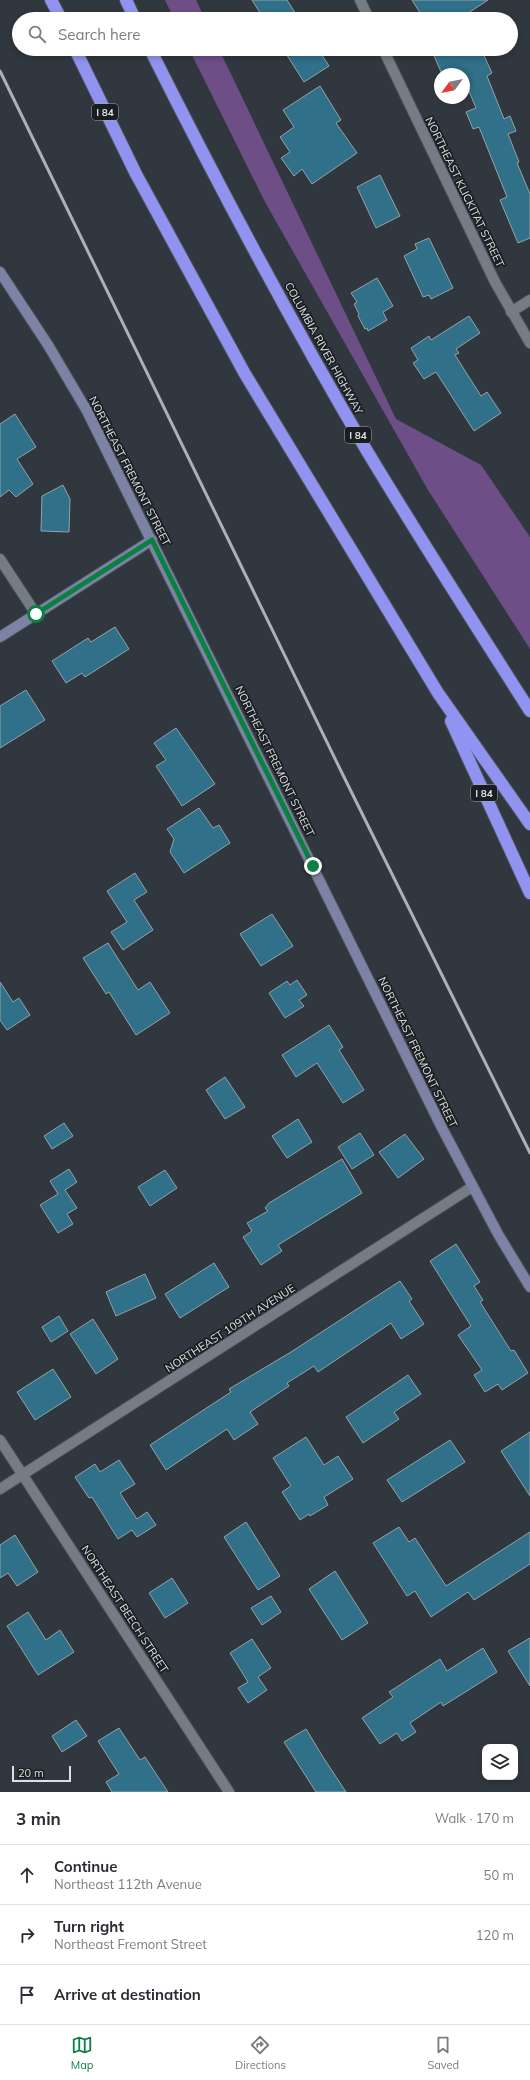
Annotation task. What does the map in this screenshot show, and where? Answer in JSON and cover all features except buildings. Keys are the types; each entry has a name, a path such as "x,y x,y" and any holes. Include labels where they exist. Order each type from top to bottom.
{"highway":[{"path":"51,0 57,12"},
{"path":"126,0 132,12"},
{"name":"I 84","path":"78,56 136,174 245,374 438,693 530,893"},
{"name":"COLUMBIA RIVER HIGHWAY","path":"153,56 200,151 331,389 455,594 530,711"},
{"path":"438,693 530,824"}],"main road":[{"name":"NORTHEAST FREMONT STREET","path":"0,272 48,345 87,411 472,1186 530,1287"},
{"path":"0,637 152,540"}],"street":[{"path":"360,0 366,12"},
{"name":"NORTHEAST KLICKITAT STREET","path":"387,56 495,282 530,343"},
{"path":"512,312 530,300"},
{"path":"0,559 36,614"},
{"name":"NORTHEAST 109TH AVENUE","path":"0,1489 472,1186"},
{"name":"NORTHEAST BEECH STREET","path":"0,1440 229,1792"}],"shaded area":[{"path":"165,0 196,0 202,12 171,12"},
{"path":"192,56 222,56 396,419 481,465 530,537 530,649 428,490 265,202"}],"railway":[{"path":"0,71 342,773 530,1153"}],"route":[{"path":"36,614 152,540 313,866"}]}
